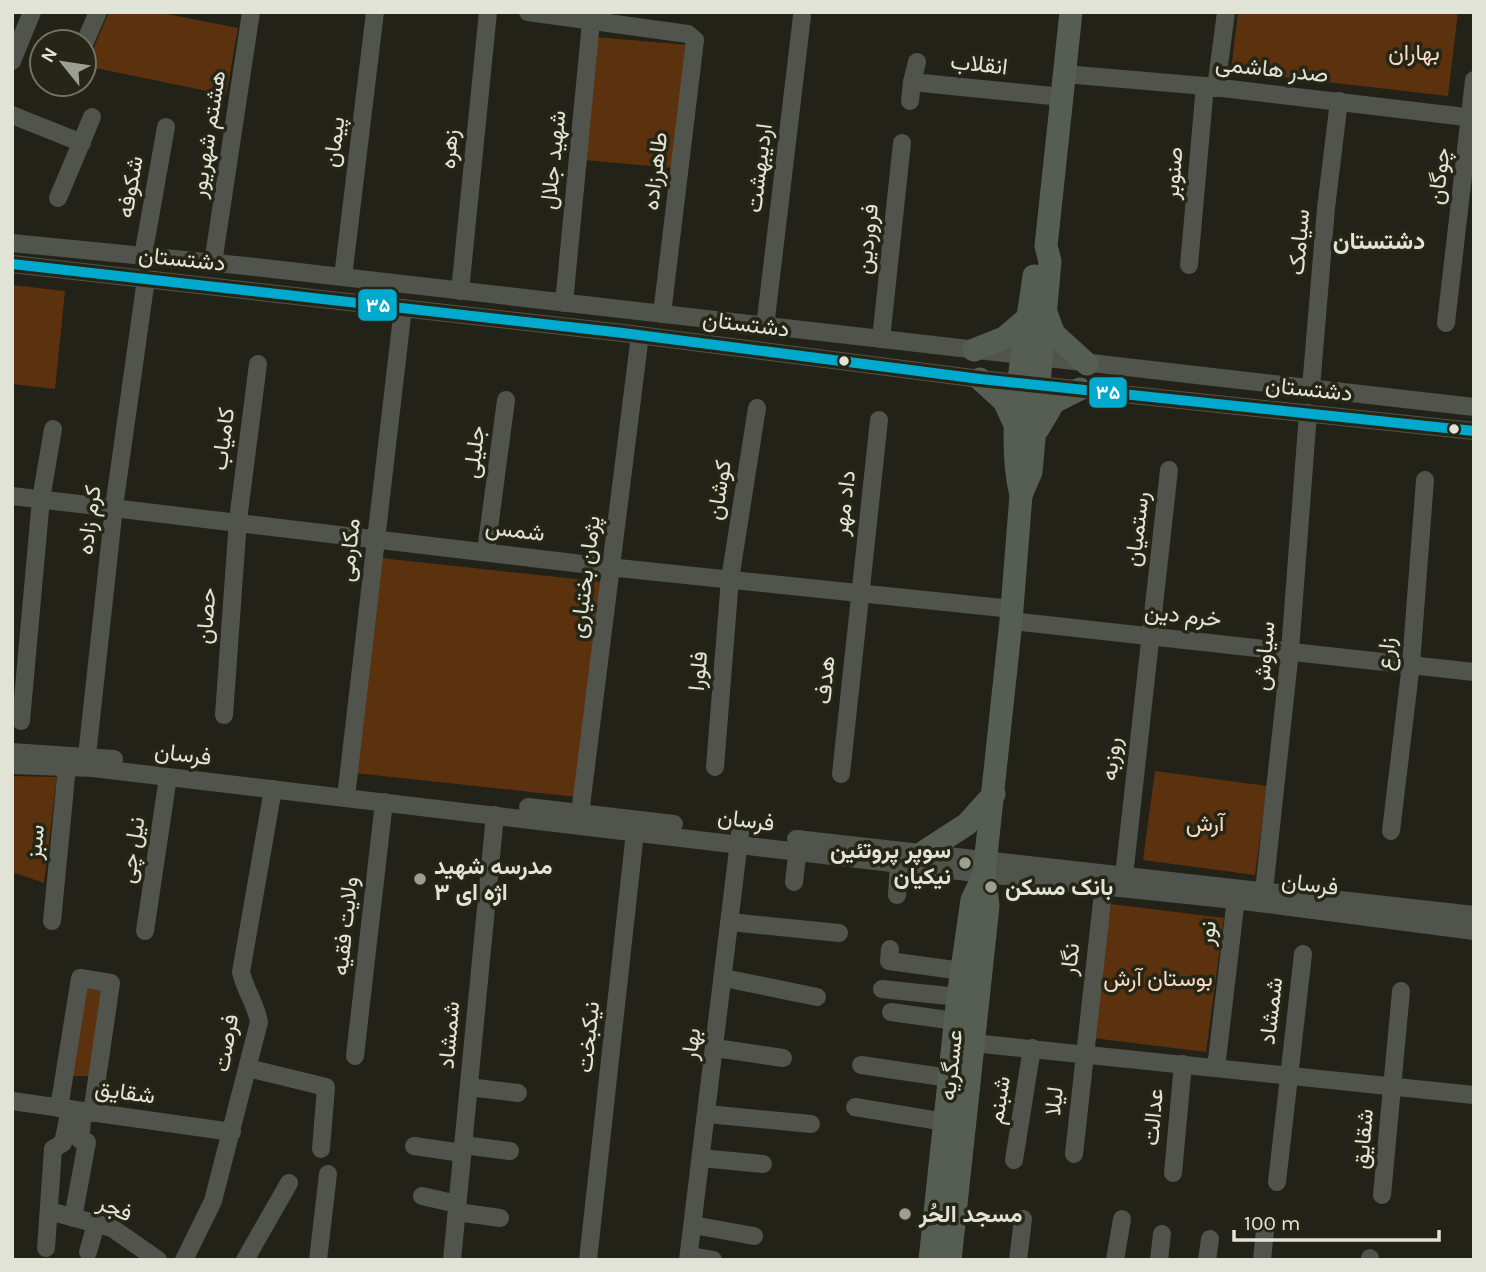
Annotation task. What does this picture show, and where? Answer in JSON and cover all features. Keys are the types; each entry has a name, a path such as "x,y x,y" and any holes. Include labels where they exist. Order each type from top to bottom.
{"main road":[{"name":"عسگریه","path":"950,1260 988,906 985,866 1012,615 1021,495 1031,472 1025,434 1029,384 1037,314 1050,261 1046,246 1071,12"},
{"path":"974,350 1004,338 1037,314 1054,334 1087,363"},
{"path":"980,379 1004,401 1025,434 1054,402 1080,389"},
{"path":"924,852 967,824 994,794"},
{"name":"عسگریه","path":"930,1260 958,997 972,900 985,866"}],"street":[{"path":"12,61 32,12"},
{"name":"هشتم شهریور","path":"213,263 251,12"},
{"name":"پیمان","path":"343,277 375,12"},
{"name":"زهره","path":"460,291 488,12"},
{"path":"527,12 591,22"},
{"name":"صنوبر","path":"1189,265 1211,87 1226,12"},
{"name":"اردیبهشت","path":"765,327 802,16"},
{"name":"طاهرزاده","path":"591,22 693,36 695,40 662,314"},
{"name":"شهید جلال","path":"564,303 591,22"},
{"name":"انقلاب","path":"917,62 912,82 1063,86"},
{"name":"چوگان","path":"1446,323 1472,118 1474,80"},
{"path":"911,101 912,82"},
{"name":"صدر هاشمی","path":"1063,86 1211,87 1472,118"},
{"name":"سیامک","path":"1311,388 1326,208 1339,101"},
{"path":"12,115 82,143"},
{"path":"58,198 92,117"},
{"name":"شکوفه","path":"143,256 166,127"},
{"name":"فروردین","path":"881,339 902,143"},
{"name":"دشتستان","path":"12,243 343,277 1474,407"},
{"name":"دشتستان","path":"12,264 640,335 980,379 1474,431"},
{"path":"323,299 324,275"},
{"name":"کرم زاده","path":"86,762 114,507 146,279"},
{"name":"مکارمی","path":"347,792 402,308"},
{"name":"پژمان بختیاری","path":"580,818 640,335"},
{"name":"کامیاب","path":"238,520 258,365"},
{"name":"جلیلی","path":"486,551 506,400"},
{"name":"کوشان","path":"730,579 757,408"},
{"name":"سیاوش","path":"1263,897 1290,651 1308,413"},
{"name":"داد مهر","path":"858,592 879,420"},
{"path":"21,721 41,499 53,429"},
{"name":"رستمیان","path":"1149,635 1169,470"},
{"name":"زارع","path":"1391,831 1411,664 1425,480"},
{"name":"شمس","path":"12,496 238,520 611,567 858,592 1012,615"},
{"name":"حصان","path":"224,715 238,520"},
{"name":"فلورا","path":"715,767 730,579"},
{"name":"هدف","path":"841,774 858,592"},
{"name":"خرم دین","path":"1012,615 1149,635 1474,672"},
{"name":"روزبه","path":"1123,881 1149,635"},
{"name":"فرسان","path":"12,752 740,839 924,852 985,866"},
{"name":"فرسان","path":"12,765 67,767 86,762 168,777 273,789 347,792 384,802 495,815 580,818"},
{"name":"سبز","path":"52,921 67,767"},
{"name":"نیل چی","path":"145,931 168,777"},
{"name":"فرصت","path":"184,1260 213,1200 259,1022 256,1006 245,989 241,972 273,789"},
{"name":"ولایت فقیه","path":"355,1056 384,802"},
{"name":"شمشاد","path":"452,1260 495,815"},
{"name":"نیکبخت","path":"588,1260 636,826"},
{"name":"بهار","path":"689,1258 740,839"},
{"path":"794,882 798,845"},
{"name":"فرسان","path":"798,845 899,863 985,866 1236,893 1474,931"},
{"path":"897,895 899,863"},
{"name":"نگار","path":"1083,1053 1105,879"},
{"name":"نور","path":"1216,1068 1236,893"},
{"name":"فرسان","path":"1263,897 1474,915"},
{"path":"730,922 839,933"},
{"path":"890,949 889,961 962,971"},
{"name":"شمشاد","path":"1288,1075 1303,954"},
{"path":"46,1248 53,1149 63,1143 76,1110 111,983 80,978 76,1110 80,1140 87,1142 73,1218"},
{"path":"724,978 817,997"},
{"path":"882,989 958,997"},
{"name":"شقایق","path":"1382,1195 1401,991"},
{"path":"891,1012 955,1021"},
{"path":"973,1043 1474,1095"},
{"path":"715,1048 783,1058"},
{"name":"شبنم","path":"1014,1160 1032,1048"},
{"name":"لیلا","path":"1074,1154 1083,1053"},
{"name":"عدالت","path":"1172,1173 1182,1064"},
{"path":"861,1065 949,1078"},
{"path":"248,1068 326,1087 321,1149"},
{"path":"1277,1182 1288,1075"},
{"path":"469,1087 518,1093"},
{"name":"شقایق","path":"12,1101 232,1132"},
{"path":"855,1107 944,1122"},
{"path":"707,1114 811,1125"},
{"path":"414,1146 510,1151"},
{"path":"701,1158 763,1164"},
{"path":"318,1260 328,1174"},
{"path":"245,1260 289,1183"},
{"path":"422,1196 500,1218"},
{"name":"فجر","path":"49,1212 112,1228 158,1260"},
{"path":"1018,1260 1023,1219"},
{"path":"1115,1260 1122,1219"},
{"path":"88,1252 96,1224"},
{"path":"693,1226 754,1236"},
{"path":"1262,1260 1265,1230"},
{"path":"1159,1260 1162,1234"},
{"path":"1207,1260 1210,1239"},
{"path":"689,1258 713,1260"}],"green space":[{"path":"109,12 157,12 238,28 226,95 98,68 98,38"},
{"name":"بهاران","path":"1238,12 1458,12 1448,96 1231,71"},
{"path":"596,37 688,45 674,168 584,160"},
{"path":"12,285 65,291 55,389 12,384"},
{"path":"381,558 604,582 577,797 355,773"},
{"name":"آرش","path":"1155,771 1267,786 1255,875 1143,860"},
{"path":"12,776 57,777 44,883 12,872"},
{"name":"بوستان آرش","path":"1111,904 1224,918 1206,1052 1093,1038"},
{"path":"85,988 101,990 90,1076 73,1076"}],"transit line":[{"name":"۳۵","path":"12,264 623,333 980,379 1474,431"}],"place":[{"name":"سوپر پروتئین نیکیان","path":"965,863"},
{"name":"مدرسه شهید اژه ای ۳","path":"420,879"},
{"name":"بانک مسکن","path":"991,887"},
{"name":"مسجد الحُر","path":"905,1214"}],"district":[{"name":"دشتستان","path":"1379,241"}]}
